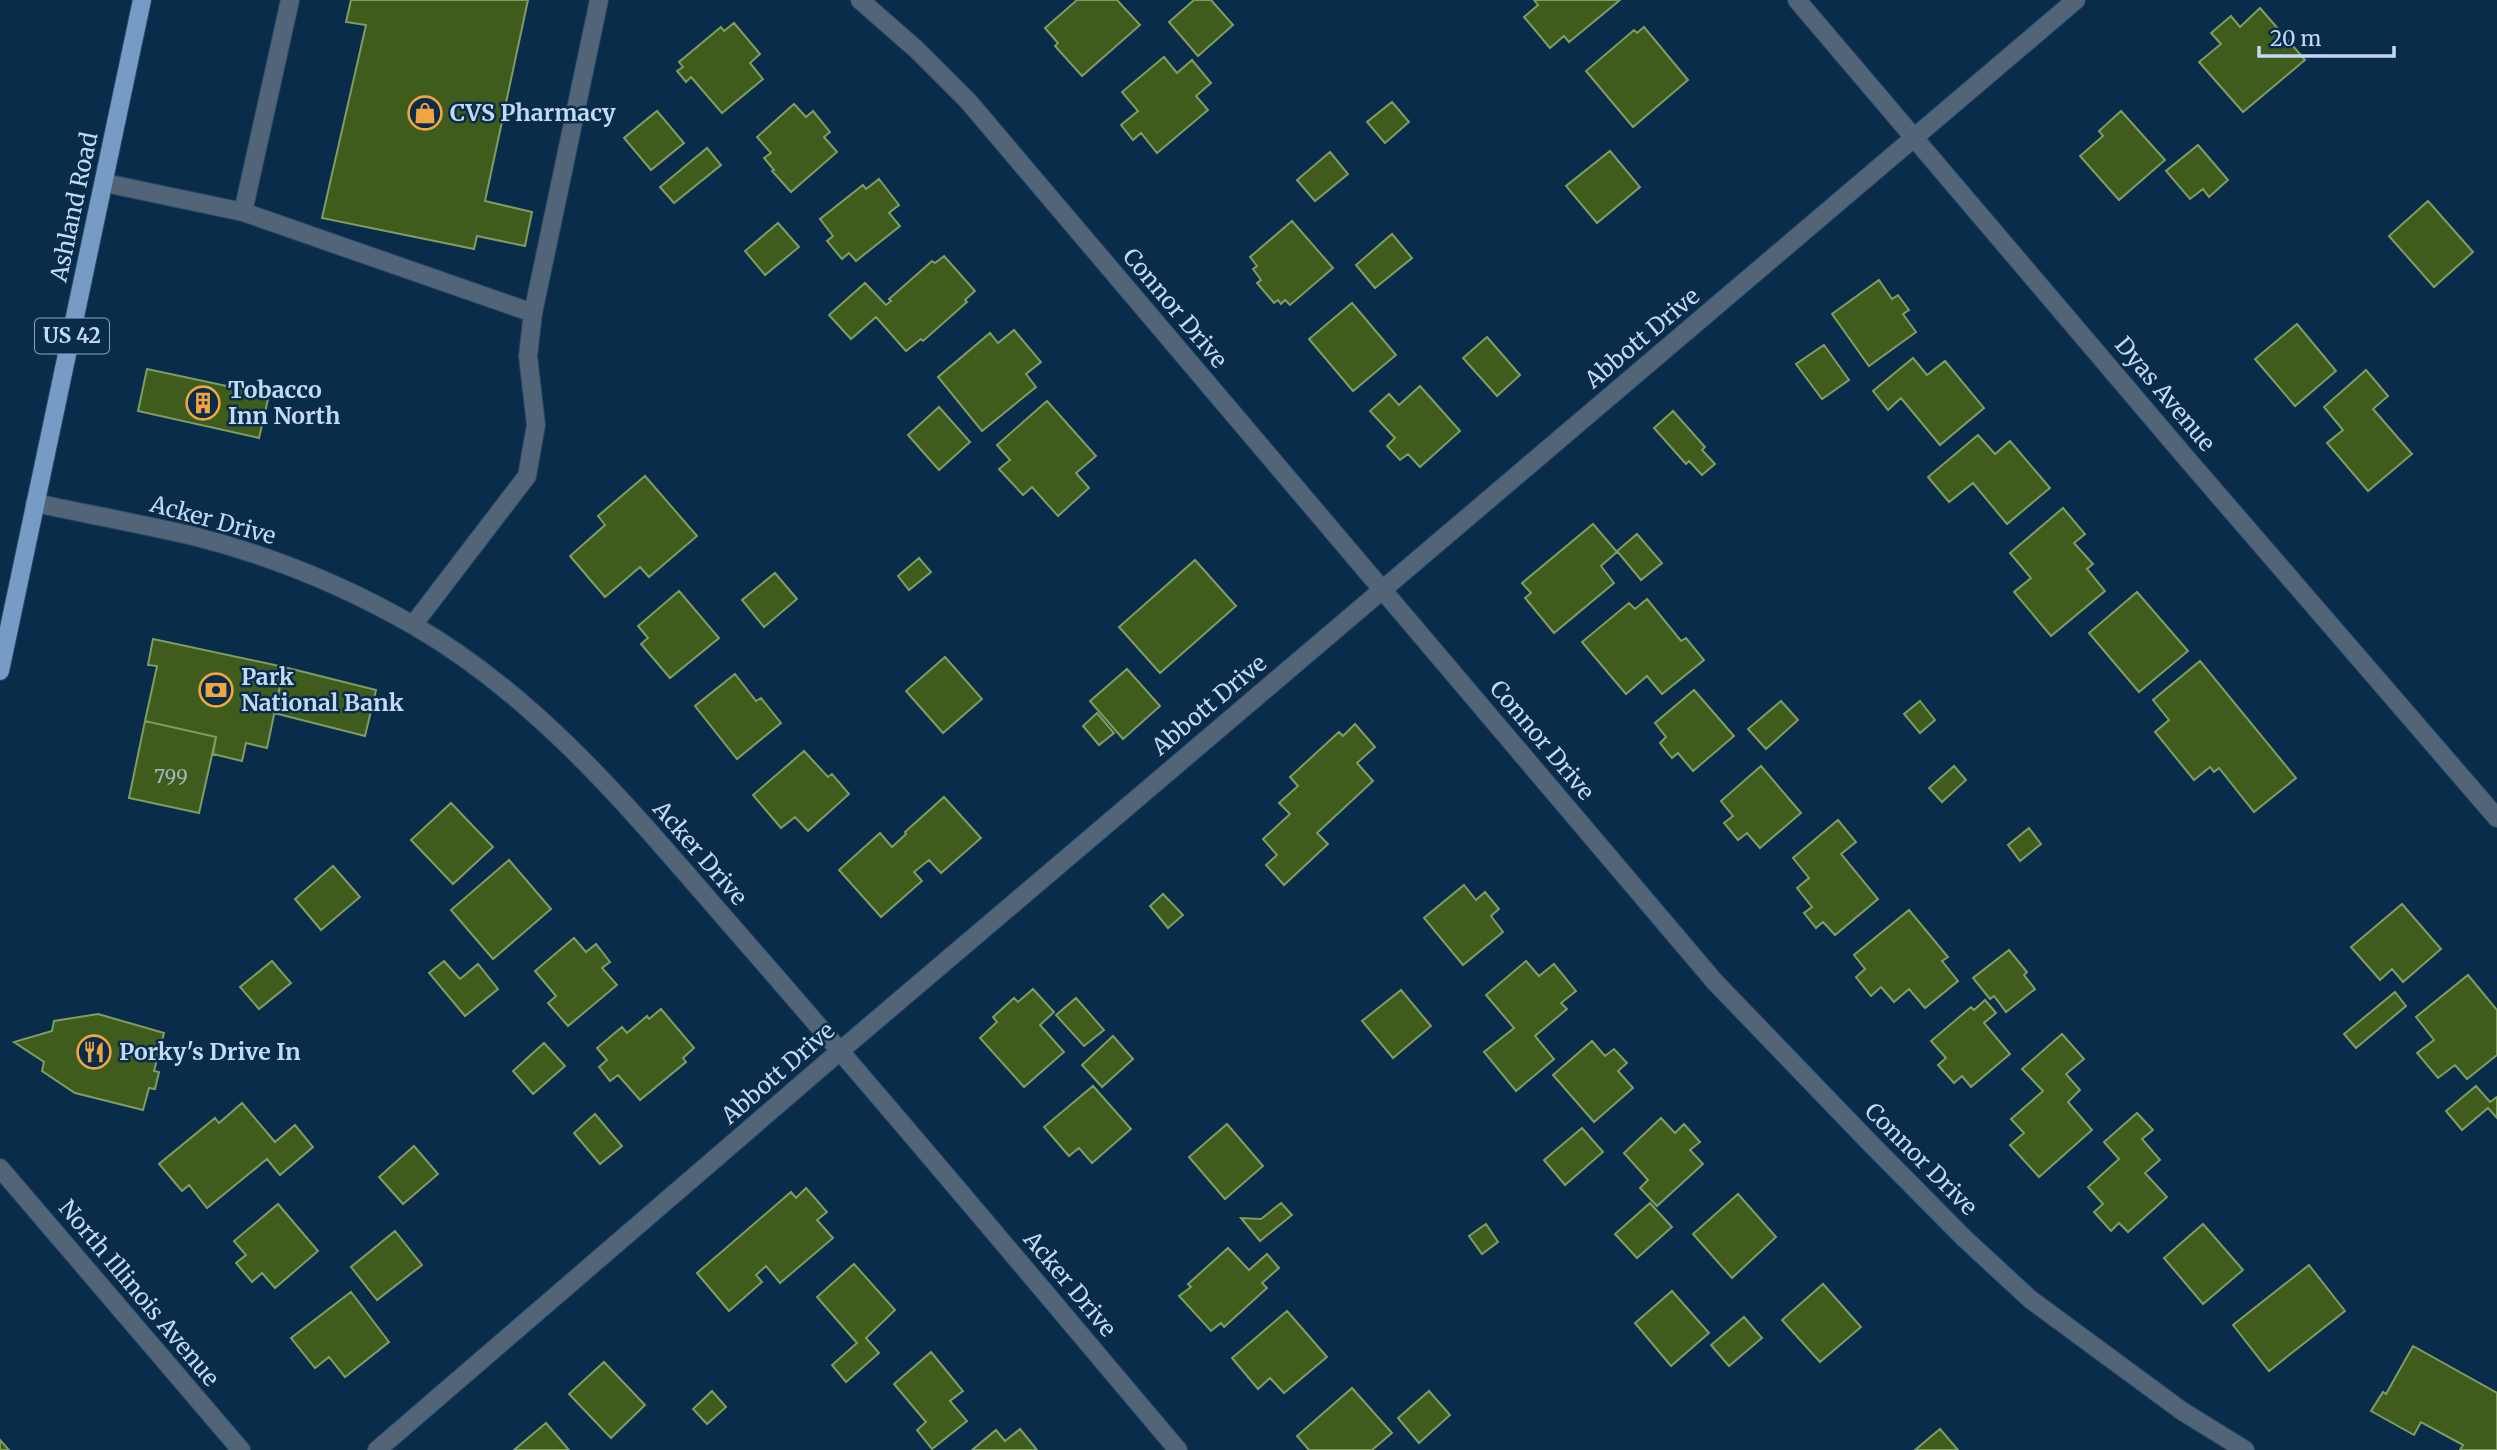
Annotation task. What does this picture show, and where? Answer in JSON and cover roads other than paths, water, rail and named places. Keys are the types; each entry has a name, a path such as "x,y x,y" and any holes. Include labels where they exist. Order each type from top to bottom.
{"main road":[{"name":"Ashland Road","path":"0,671 142,0"}],"street":[{"path":"243,212 290,0"},
{"path":"413,625 527,476 536,425 528,356 533,313 599,0"},
{"name":"Connor Drive","path":"860,0 968,101 1715,982 1964,1238 2031,1299 2182,1411 2245,1450"},
{"name":"Dyas Avenue","path":"1797,0 2497,818"},
{"name":"Abbott Drive","path":"377,1450 841,1051 2077,0"},
{"path":"105,183 243,212 533,313"},
{"name":"Acker Drive","path":"35,503 195,537 289,566 413,625 481,669 538,716 648,831 841,1051 1178,1450"},
{"name":"North Illinois Avenue","path":"0,1168 241,1450"}],"place":[{"name":"CVS Pharmacy","path":"425,113"},
{"name":"Tobacco Inn North","path":"203,403"},
{"name":"Park National Bank","path":"216,690"},
{"name":"Porky's Drive In","path":"94,1052"}]}
